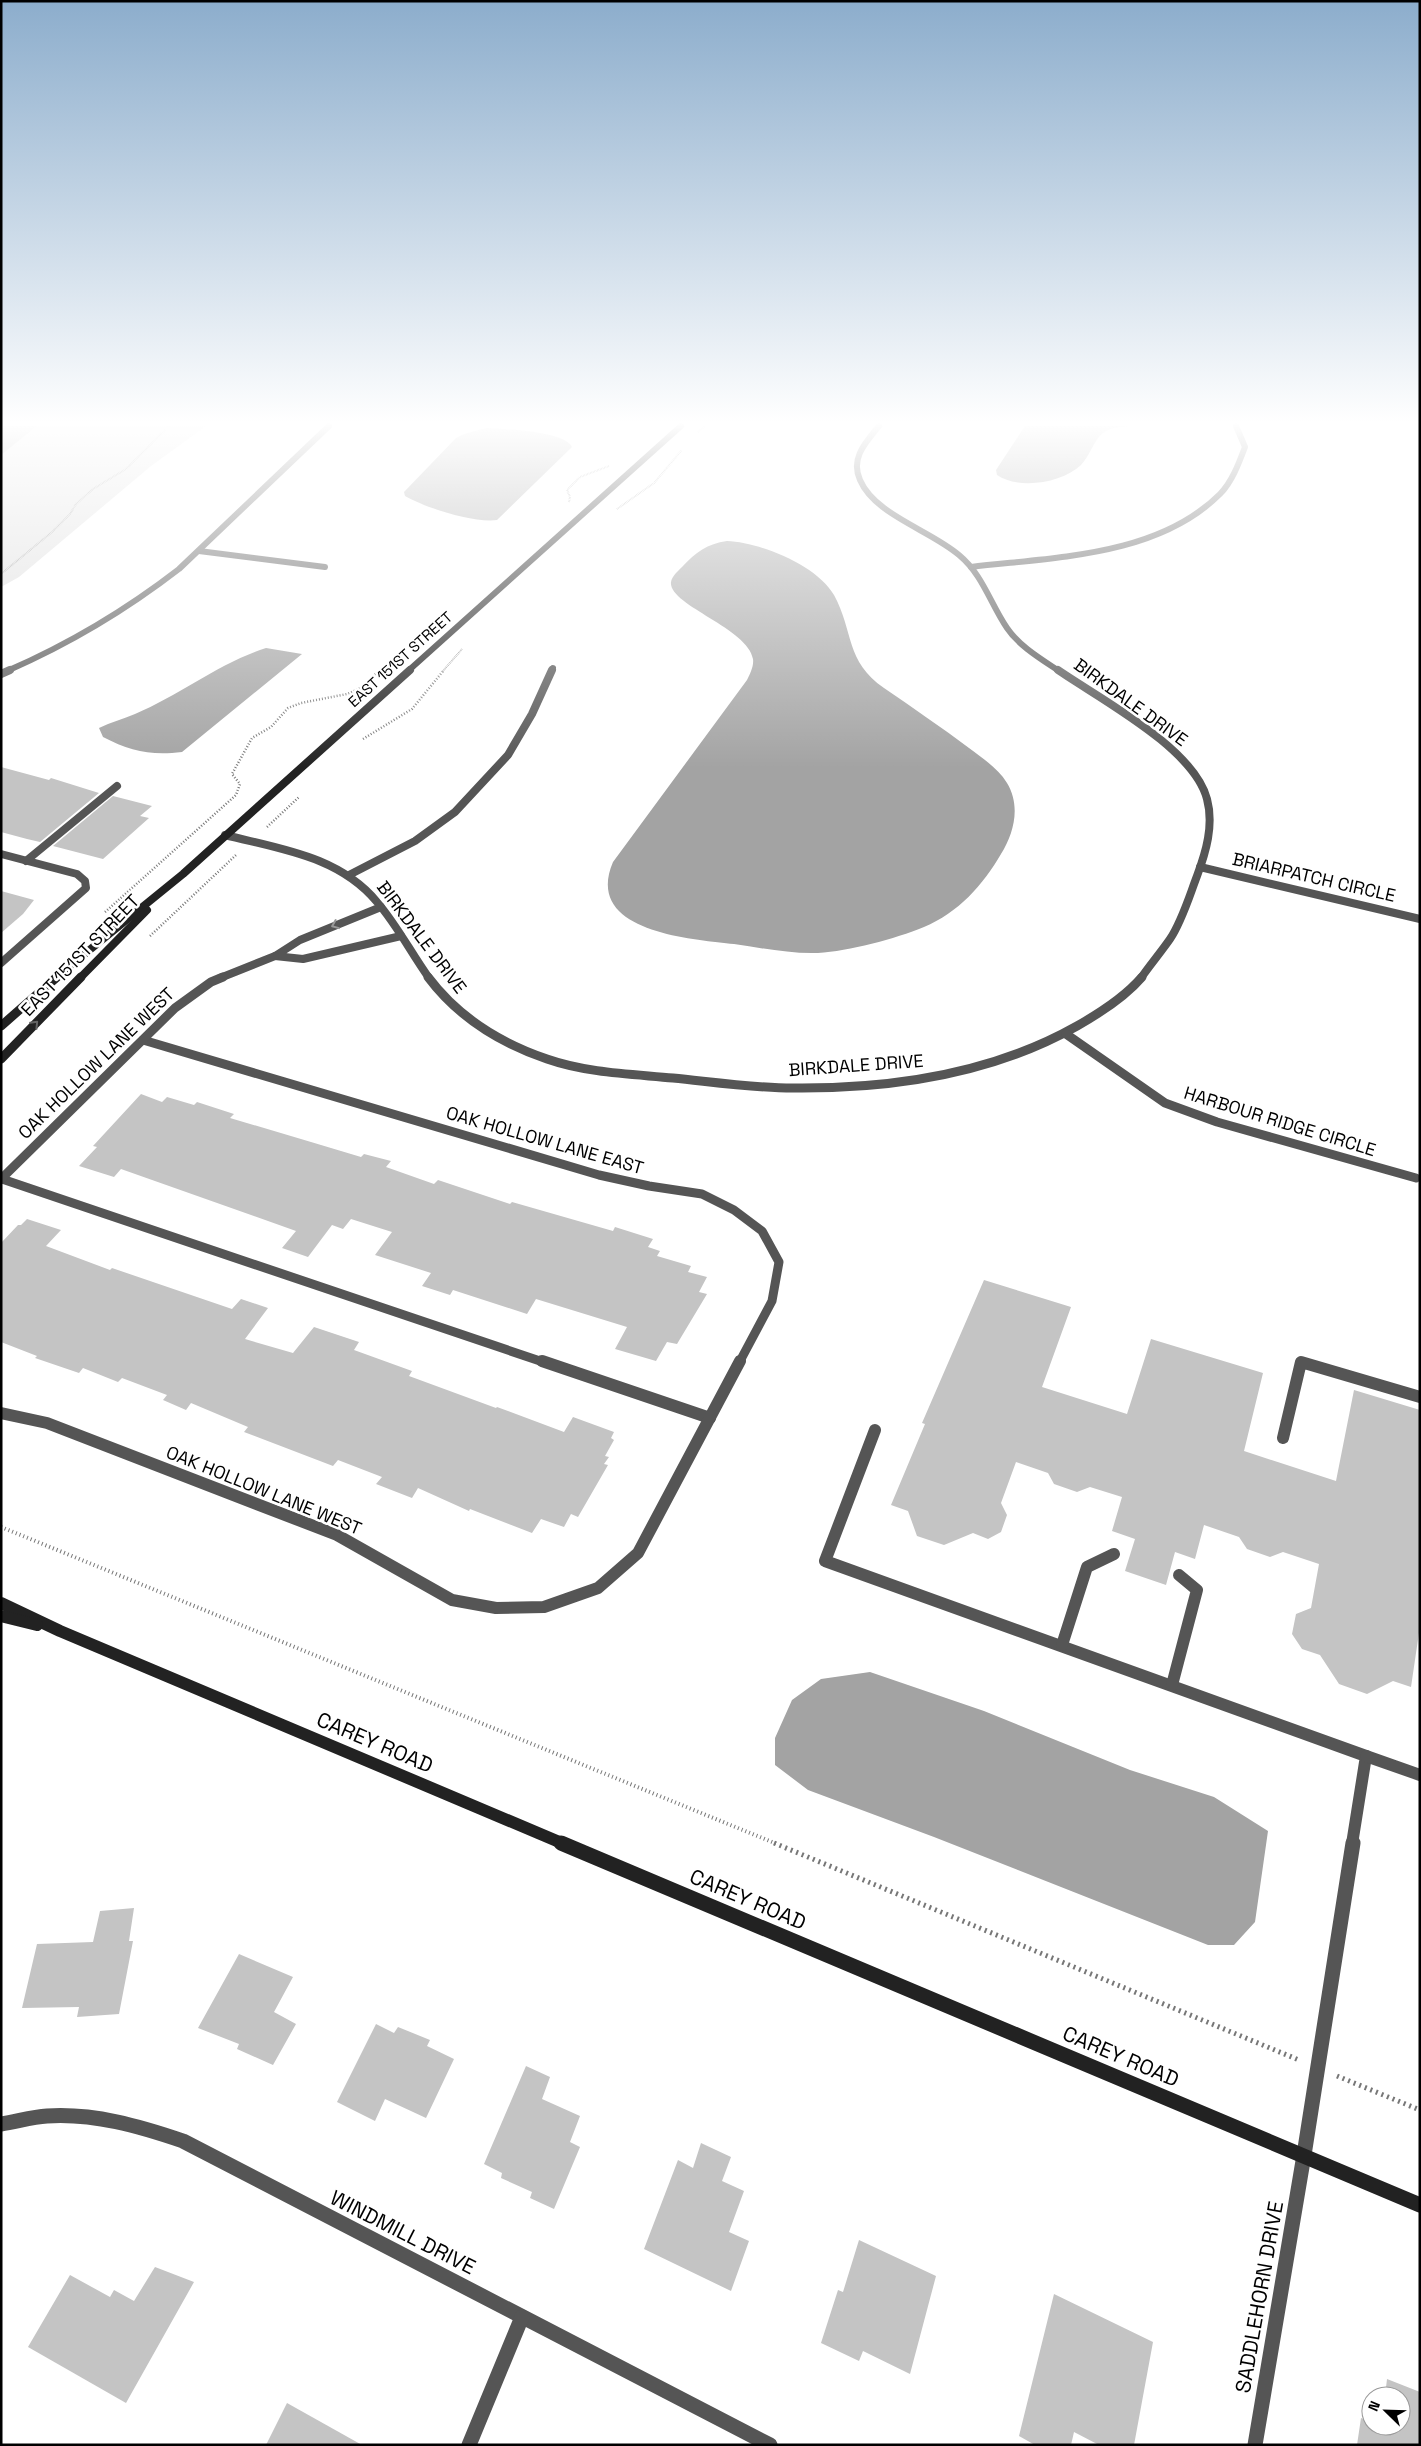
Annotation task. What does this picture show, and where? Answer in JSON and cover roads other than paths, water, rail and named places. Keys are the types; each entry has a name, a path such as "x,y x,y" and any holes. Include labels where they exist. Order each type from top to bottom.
{"street":[{"path":"1,674 109,619 152,590 209,540"},
{"name":"EAST 151ST STREET","path":"1,1026 25,1003 182,874 554,540"},
{"name":"BIRKDALE DRIVE","path":"225,835 323,861 349,875 369,892 381,907 437,989 456,1009 479,1026 513,1045 548,1060 587,1069 792,1088 874,1084 926,1078 1001,1060 1033,1050 1066,1034 1118,999 1139,980 1170,940 1200,867 1211,832 1210,813 1200,783 1178,754 1014,637 1004,626 980,578 972,567 938,540"},
{"path":"972,567 1120,545 1137,540"},
{"path":"199,550 324,566"},
{"path":"349,875 415,840 455,812 508,755 532,714 553,668"},
{"path":"26,861 117,786"},
{"path":"1,854 77,874 84,881 86,888 1,963"},
{"name":"BRIARPATCH CIRCLE","path":"1200,867 1420,919"},
{"name":"EAST 151ST STREET","path":"1,1059 182,874"},
{"name":"OAK HOLLOW LANE WEST","path":"2,1179 175,1008 211,982 275,956 300,940 381,907"},
{"name":"OAK HOLLOW LANE WEST","path":"275,956 303,959 401,936"},
{"name":"HARBOUR RIDGE CIRCLE","path":"1066,1034 1165,1103 1217,1122 1416,1178"},
{"name":"OAK HOLLOW LANE EAST","path":"143,1040 599,1175 649,1186 702,1194 734,1210 762,1231 779,1262 772,1301 710,1418"},
{"path":"2,1179 710,1418"},
{"path":"1283,1438 1301,1362 1420,1397"},
{"name":"OAK HOLLOW LANE WEST","path":"1,1412 46,1423 337,1535 452,1600 496,1608 544,1607 598,1588 638,1553 710,1418"},
{"path":"875,1430 825,1561 1420,1775"},
{"path":"1062,1645 1087,1567 1114,1554"},
{"path":"1172,1685 1197,1590 1180,1575"},
{"name":"CAREY ROAD","path":"1,1603 60,1631 1420,2205"},
{"name":"CAREY ROAD","path":"1,1616 60,1631"},
{"name":"SADDLEHORN DRIVE","path":"1255,2445 1304,2155 1366,1756"},
{"name":"WINDMILL DRIVE","path":"1,2124 46,2116 98,2118 149,2128 183,2141 770,2445"},
{"path":"469,2445 522,2317"}]}
